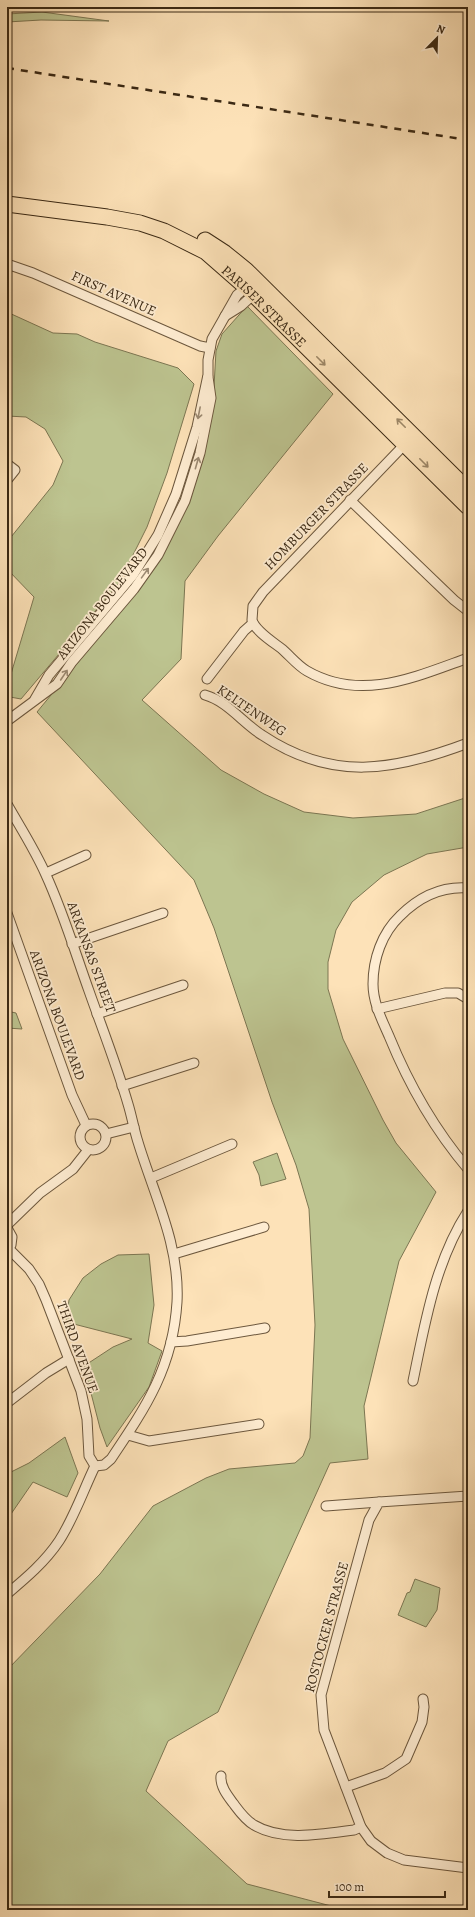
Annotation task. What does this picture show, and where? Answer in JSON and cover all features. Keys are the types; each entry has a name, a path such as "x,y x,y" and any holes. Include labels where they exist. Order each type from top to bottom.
{"main road":[{"name":"PARISER STRASSE","path":"7,196 142,215 166,222 211,244 225,253 254,288 410,440 468,490"},
{"name":"PARISER STRASSE","path":"7,204 108,217 140,223 164,231 206,252 254,288"},
{"name":"PARISER STRASSE","path":"410,440 468,507"}],"street":[{"name":"FIRST AVENUE","path":"7,264 33,273 200,346 210,348"},
{"name":"ARIZONA BOULEVARD","path":"34,699 49,675 134,575 148,554 176,494 188,458 208,375 210,348 215,332 225,316 241,306 254,288"},
{"name":"ARIZONA BOULEVARD","path":"10,718 34,699 57,684 64,676 72,662 134,589 158,555 188,494 200,453 211,398 211,387 208,375"},
{"name":"HOMBURGER STRASSE","path":"253,623 252,611 257,599 350,500 410,440"},
{"path":"7,464 15,470 7,480"},
{"path":"350,500 454,600 468,611"},
{"path":"164,521 167,528 171,530"},
{"path":"207,679 244,631 253,623 306,670 324,680 344,685 372,686 403,681 468,658"},
{"name":"KELTENWEG","path":"205,695 220,701 260,734 273,742 303,756 335,765 370,768 389,766 425,758 468,743"},
{"path":"7,707 10,718"},
{"name":"ARKANSAS STREET","path":"7,804 46,874 72,944 122,1086 174,1254 177,1302 171,1342 157,1385 149,1402 108,1463 95,1466"},
{"path":"46,874 86,855"},
{"path":"468,888 448,889 426,895 404,911 388,929 378,954 374,973 374,991 377,1009 403,1071 439,1132 468,1169"},
{"name":"ARIZONA BOULEVARD","path":"7,913 74,1102 86,1125"},
{"path":"72,944 163,913"},
{"path":"97,1014 183,985"},
{"path":"377,1009 445,993 458,993 468,999"},
{"path":"122,1086 194,1062"},
{"path":"93,1124 100,1126 106,1134 106,1141 102,1147 95,1150 88,1150 81,1144 80,1132 86,1125 93,1124"},
{"path":"106,1134 134,1127"},
{"path":"151,1178 232,1144"},
{"path":"8,1249 12,1237 7,1226 40,1193 73,1169 88,1150"},
{"path":"413,1381 433,1290 451,1242 468,1211"},
{"path":"174,1254 264,1227"},
{"name":"THIRD AVENUE","path":"8,1249 21,1260 39,1284 69,1359 84,1404 89,1433 89,1456 95,1466"},
{"path":"171,1342 187,1341 265,1328"},
{"path":"7,1403 46,1373 69,1359"},
{"path":"128,1435 149,1441 259,1424"},
{"path":"7,1594 42,1563 59,1541 73,1515 95,1466"},
{"path":"326,1506 468,1496"},
{"name":"ROSTOCKER STRASSE","path":"379,1502 369,1520 321,1695 324,1730 361,1827 371,1841 387,1853 404,1860 468,1868"},
{"path":"346,1787 385,1773 406,1759 422,1722 424,1707 423,1699"},
{"path":"221,1776 221,1782 244,1817 263,1830 280,1834 297,1835 354,1830 361,1827"}],"green space":[{"path":"42,12 109,21 41,20 7,22 7,14"},
{"path":"247,306 333,394 218,536 185,581 181,659 142,700 221,770 264,794 304,812 353,818 416,814 468,797 468,847 427,854 384,875 352,902 336,930 328,962 328,989 343,1039 396,1143 436,1192 399,1261 364,1406 368,1459 330,1463 218,1712 168,1741 146,1791 247,1884 335,1907 359,1910 7,1910 7,1670 100,1574 153,1506 206,1478 229,1469 295,1463 303,1456 310,1438 315,1325 309,1209 296,1165 272,1102 214,928 194,880 37,712 131,598 185,508 213,404 216,351 222,334"},
{"path":"7,312 53,333 77,334 95,342 178,368 194,384 167,473 147,527 119,583 21,699 10,697 8,684 34,597 7,569 7,542 53,485 63,461 45,429 26,417 7,416"},
{"path":"7,1011 16,1013 22,1029 7,1028"},
{"path":"277,1153 286,1179 261,1186 259,1175 253,1162"},
{"path":"149,1254 154,1305 148,1343 162,1351 149,1387 107,1447 100,1428 84,1366 113,1347 132,1339 66,1322 69,1300 83,1278 101,1264 118,1255"},
{"path":"65,1437 78,1473 67,1497 33,1482 11,1514 7,1516 7,1474 29,1463"},
{"path":"415,1579 440,1588 437,1610 426,1627 398,1615 407,1593 410,1592"}],"railway":[{"path":"7,68 468,140"}]}
